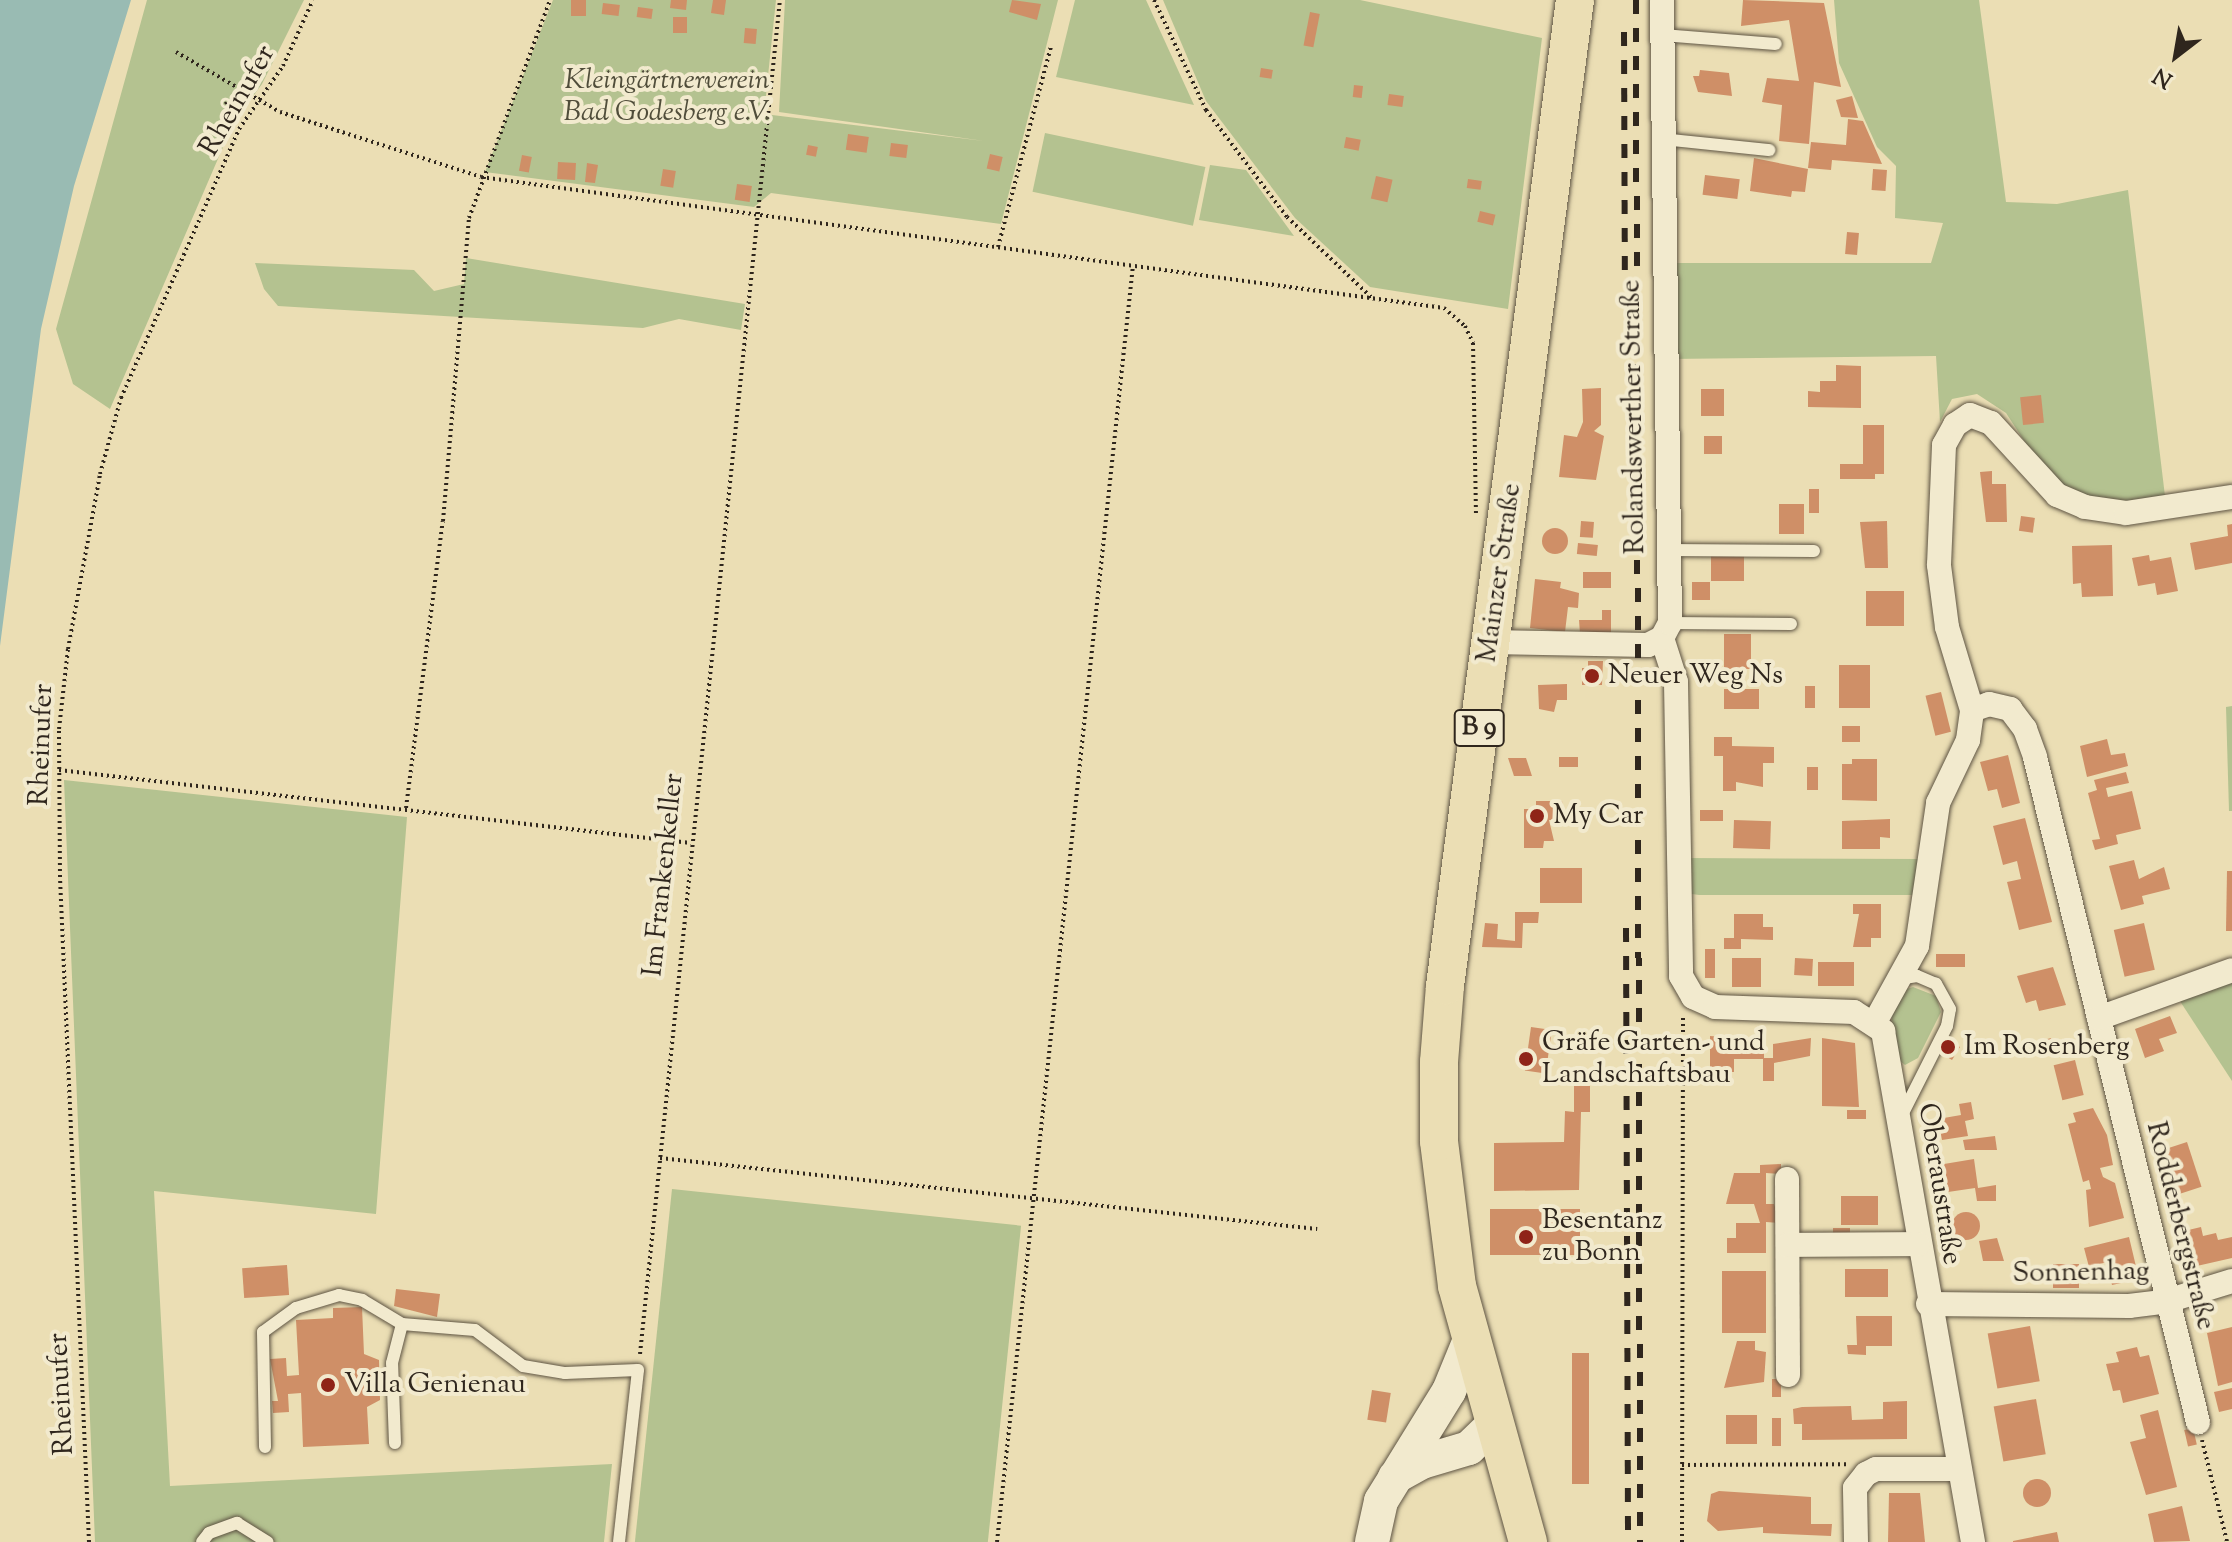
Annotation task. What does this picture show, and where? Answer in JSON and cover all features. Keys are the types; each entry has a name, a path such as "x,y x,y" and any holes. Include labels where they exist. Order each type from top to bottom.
{"main road":[{"name":"Mainzer Straße","path":"1494,1424 1448,1231 1439,1141 1439,1062 1445,986 1575,0"},
{"path":"1372,1542 1379,1507 1430,1425 1471,1337"},
{"path":"1430,1425 1461,1418 1494,1424"},
{"path":"1395,1477 1422,1462 1469,1448 1494,1424"},
{"name":"B 9","path":"1494,1424 1528,1542"}],"street":[{"name":"Rolandswerther Straße","path":"1662,0 1666,630 1676,682 1681,976 1693,997"},
{"path":"1693,997 1715,1007 1854,1012 1875,1022 1904,978 1917,946 1938,803 1968,740 1972,710 1947,627 1939,565 1944,445 1955,425 1970,415 1991,423 2057,495 2085,507 2126,513 2232,497"},
{"path":"1490,642 1648,645 1666,630"},
{"name":"Rodderbergstraße","path":"1972,710 1989,704 2010,709 2025,729 2198,1422"},
{"path":"2099,1018 2232,970"},
{"name":"Oberaustraße","path":"1875,1022 1887,1046 1928,1304 1973,1542"},
{"path":"1787,1179 1788,1375"},
{"path":"1788,1245 1918,1244"},
{"name":"Sonnenhag","path":"1928,1304 2167,1301 2232,1281"},
{"path":"1856,1542 1855,1488 1866,1474 1876,1469 1959,1469"}],"lane":[{"path":"1662,35 1776,44"},
{"path":"1662,139 1769,150"},
{"path":"1666,550 1814,551"},
{"path":"1666,630 1791,624"},
{"path":"1897,1124 1947,1026 1950,1009 1936,984 1917,976 1904,978"},
{"path":"265,1447 263,1332 296,1308 339,1295 362,1300 402,1324 475,1330 523,1366 565,1373 638,1370 619,1542"},
{"path":"395,1443 392,1363 402,1324"},
{"path":"202,1542 209,1533 237,1523 268,1542"}],"path":[{"name":"Rheinufer","path":"89,1542 68,1130 59,770 68,649 100,474 121,398 239,129 262,102 313,0"},
{"path":"406,808 443,521 467,231 481,177 550,0"},
{"name":"Im Frankenkeller","path":"638,1370 780,0"},
{"path":"1154,0 1206,110 1292,222 1372,299"},
{"path":"998,247 1051,47"},
{"path":"176,52 262,102 481,177 1444,308 1469,333 1476,366 1476,523"},
{"path":"997,1542 1133,266"},
{"path":"59,770 691,843"},
{"path":"1682,1542 1680,1024 1693,997"},
{"path":"660,1158 1317,1229"},
{"path":"2198,1422 2227,1542"},
{"path":"1682,1465 1846,1464 1866,1474"}],"green space":[{"path":"147,0 304,0 262,84 233,124 110,409 73,384 56,329"},
{"name":"Kleingärtnerverein Bad Godesberg e.V.","path":"553,0 776,0 764,114 984,141 779,112 785,0 1058,0 1001,224 771,193 754,207 485,172"},
{"path":"1075,0 1146,0 1194,105 1056,77"},
{"path":"1163,0 1360,0 1542,38 1508,309 1370,287 1295,218 1206,101"},
{"path":"1834,0 1979,0 2006,202 2057,204 2128,190 2165,496 2121,504 2077,496 2038,462 2006,413 1977,394 1952,399 1940,422 1936,356 1669,359 1669,263 1931,263 1943,223 1895,218 1896,166 1877,147 1839,63"},
{"path":"1045,133 1205,167 1193,226 1033,192"},
{"path":"1210,165 1246,170 1294,236 1199,220"},
{"path":"466,258 745,304 741,330 679,319 643,328 278,306 264,289 255,263 414,270 434,291 464,284"},
{"path":"2232,706 2232,811 2229,811 2226,707"},
{"path":"64,780 407,817 376,1214 154,1191 170,1486 612,1464 604,1542 95,1542"},
{"path":"1685,858 1919,859 1915,895 1699,895 1685,893"},
{"path":"2232,976 2232,1081 2176,995"},
{"path":"1913,987 1936,996 1941,1012 1918,1058 1905,1065 1899,1060 1891,1014 1904,990"},
{"path":"672,1189 1021,1226 988,1542 635,1542"}],"water":[{"path":"0,0 131,0 74,186 41,329 0,646"}],"building":[{"path":"571,0 586,0 586,16 571,16"},
{"path":"671,0 687,0 686,10 670,8"},
{"path":"713,0 726,0 724,15 711,13"},
{"path":"1012,0 1041,4 1037,20 1009,12"},
{"path":"1743,0 1824,3 1841,87 1814,82 1809,144 1779,141 1782,105 1762,102 1767,78 1799,81 1789,20 1741,26"},
{"path":"603,3 620,5 619,16 602,14"},
{"path":"638,7 653,9 651,19 637,17"},
{"path":"1310,12 1320,14 1313,47 1304,45"},
{"path":"673,17 687,17 687,33 673,33"},
{"path":"745,28 757,29 756,44 744,43"},
{"path":"1261,68 1273,70 1271,79 1260,77"},
{"path":"1700,70 1729,73 1732,96 1698,92 1693,76 1699,76"},
{"path":"1354,85 1363,86 1362,98 1353,97"},
{"path":"1389,94 1404,96 1402,107 1387,105"},
{"path":"1852,96 1858,118 1841,117 1836,100"},
{"path":"1848,119 1863,121 1882,164 1832,160 1831,170 1808,168 1811,142 1846,145"},
{"path":"848,134 869,137 867,153 846,150"},
{"path":"1346,137 1361,140 1359,151 1344,148"},
{"path":"891,143 908,145 906,158 889,156"},
{"path":"808,145 818,147 816,157 806,155"},
{"path":"990,154 1003,157 999,172 987,169"},
{"path":"522,155 532,157 529,173 519,171"},
{"path":"1754,158 1808,169 1805,192 1792,191 1791,197 1750,191"},
{"path":"558,162 576,163 575,180 557,179"},
{"path":"587,163 598,165 595,183 585,182"},
{"path":"663,169 676,171 673,188 660,186"},
{"path":"1873,169 1887,170 1886,191 1872,190"},
{"path":"1705,175 1740,179 1737,199 1703,195"},
{"path":"1376,176 1393,180 1387,202 1371,198"},
{"path":"1468,179 1482,181 1481,190 1467,188"},
{"path":"737,184 752,186 750,202 735,200"},
{"path":"1480,211 1496,215 1493,226 1477,222"},
{"path":"1847,232 1859,233 1857,255 1845,254"},
{"path":"1836,365 1861,366 1861,408 1808,407 1808,391 1820,392 1820,381 1836,381"},
{"path":"1601,388 1601,425 1594,431 1604,436 1596,480 1559,477 1564,435 1577,437 1583,422 1582,389"},
{"path":"1701,389 1724,389 1724,416 1701,416"},
{"path":"2041,395 2044,423 2023,425 2020,397"},
{"path":"1863,425 1884,425 1884,474 1875,474 1875,479 1840,479 1840,464 1863,464"},
{"path":"1704,436 1722,436 1722,454 1704,454"},
{"path":"1992,471 1992,484 2006,484 2007,522 1986,522 1980,472"},
{"path":"1809,489 1819,489 1819,513 1809,513"},
{"path":"1779,504 1804,504 1804,534 1779,534"},
{"path":"2021,516 2035,518 2033,533 2019,531"},
{"path":"1581,521 1594,522 1593,538 1580,537"},
{"path":"1887,521 1888,568 1865,568 1860,522"},
{"path":"2232,524 2232,563 2195,570 2190,543 2228,536 2227,525"},
{"path":"1555,528 1564,532 1568,541 1564,550 1555,554 1546,550 1542,541 1546,532"},
{"path":"1578,543 1598,545 1597,556 1577,554"},
{"path":"2112,545 2113,596 2082,597 2081,583 2073,584 2072,546"},
{"path":"1711,555 1744,555 1744,581 1711,581"},
{"path":"2149,555 2150,561 2171,557 2178,591 2157,595 2155,583 2138,586 2132,558"},
{"path":"1583,572 1611,572 1611,588 1583,588"},
{"path":"1535,579 1561,582 1560,588 1579,593 1578,608 1568,607 1565,632 1530,628"},
{"path":"1692,582 1710,582 1710,600 1692,600"},
{"path":"1866,591 1904,591 1904,626 1866,626"},
{"path":"1602,610 1611,610 1611,634 1580,634 1579,620 1602,620"},
{"path":"1724,634 1751,634 1751,669 1724,669"},
{"name":"Neuer Weg Ns","path":"1588,661 1603,661 1602,685 1582,685 1582,668 1588,668"},
{"path":"1839,665 1870,665 1870,708 1839,708"},
{"path":"1567,684 1567,700 1557,700 1554,712 1539,709 1538,685"},
{"path":"1805,686 1815,686 1815,708 1805,708"},
{"path":"1724,689 1759,689 1759,709 1724,709"},
{"path":"1941,692 1951,732 1935,736 1925,696"},
{"path":"1842,726 1860,726 1860,742 1842,742"},
{"path":"1714,737 1732,737 1732,746 1774,747 1774,763 1763,763 1763,787 1736,782 1736,791 1723,791 1723,756 1714,756"},
{"path":"2107,739 2111,755 2125,753 2128,766 2087,777 2080,746"},
{"path":"2008,755 2020,803 2002,808 1997,789 1988,791 1980,762"},
{"path":"1559,757 1578,757 1578,767 1559,767"},
{"path":"1508,758 1526,758 1532,776 1514,776"},
{"path":"1852,759 1877,759 1877,801 1842,800 1842,764 1852,764"},
{"path":"1807,767 1818,767 1818,790 1807,790"},
{"path":"2126,772 2129,783 2106,788 2108,797 2132,791 2141,829 2116,835 2118,844 2095,850 2092,840 2100,839 2088,793 2097,790 2094,780"},
{"path":"1536,801 1562,801 1565,820 1549,820 1554,841 1544,841 1543,848 1524,848 1524,809 1536,809"},
{"path":"1700,810 1723,810 1723,821 1700,821"},
{"path":"2025,818 2052,922 2019,930 2007,882 2021,879 2017,861 2003,865 1993,826"},
{"path":"1890,819 1890,838 1880,837 1880,849 1842,849 1842,821"},
{"path":"1734,820 1771,821 1770,849 1733,848"},
{"path":"2134,860 2139,879 2164,867 2170,889 2142,896 2144,904 2121,910 2109,866"},
{"path":"1540,868 1582,868 1582,903 1540,903"},
{"path":"2227,871 2232,871 2232,931 2226,931"},
{"path":"1853,904 1881,904 1881,938 1871,938 1871,947 1853,947 1859,914 1853,914"},
{"path":"1515,912 1539,912 1538,923 1523,923 1522,948 1482,947 1485,923 1498,924 1497,939 1515,941"},
{"path":"1734,914 1763,914 1763,927 1773,927 1773,940 1741,939 1741,949 1724,949 1724,938 1734,938"},
{"path":"2144,923 2155,970 2125,977 2114,930"},
{"path":"1705,949 1715,949 1715,978 1705,978"},
{"path":"1936,954 1965,954 1965,967 1936,967"},
{"path":"1732,958 1761,958 1761,987 1732,987"},
{"path":"1795,958 1813,959 1812,976 1794,975"},
{"path":"1818,962 1854,962 1854,986 1818,986"},
{"path":"2053,967 2066,1005 2039,1011 2036,1000 2026,1003 2017,976"},
{"path":"2170,1016 2177,1033 2159,1039 2164,1051 2145,1058 2135,1029"},
{"path":"1531,1027 1552,1030 1546,1073 1525,1071"},
{"path":"1710,1036 1764,1040 1764,1058 1773,1058 1773,1044 1811,1038 1810,1056 1774,1063 1774,1081 1763,1081 1763,1059 1734,1059 1734,1072 1710,1072"},
{"path":"1822,1038 1855,1043 1859,1107 1822,1106"},
{"path":"2051,1038 2053,1046 2036,1052 2033,1043"},
{"path":"1954,1044 1960,1047 1952,1060 1947,1057"},
{"path":"2075,1060 2084,1095 2062,1100 2054,1065"},
{"path":"1574,1086 1590,1086 1590,1112 1581,1112 1579,1190 1494,1191 1494,1143 1564,1142 1565,1111 1574,1112"},
{"path":"1971,1102 1974,1119 1965,1121 1968,1136 1942,1140 1938,1119 1961,1115 1959,1104"},
{"path":"2093,1108 2107,1135 2113,1165 2100,1168 2103,1177 2115,1183 2124,1218 2089,1227 2086,1190 2091,1189 2089,1180 2083,1182 2068,1124 2076,1122 2073,1113"},
{"path":"1847,1110 1866,1110 1866,1119 1847,1119"},
{"path":"1995,1136 1997,1150 1965,1150 1963,1140"},
{"path":"2187,1142 2202,1187 2174,1196 2159,1151"},
{"path":"1974,1159 1978,1188 1996,1185 1996,1201 1977,1201 1975,1188 1948,1192 1944,1164"},
{"path":"1781,1164 1781,1174 1766,1173 1766,1204 1774,1204 1780,1223 1766,1222 1766,1253 1727,1253 1727,1238 1736,1238 1736,1223 1760,1223 1754,1204 1726,1204 1734,1173 1760,1173 1760,1165"},
{"path":"1841,1196 1878,1196 1878,1225 1841,1225"},
{"path":"1490,1209 1580,1209 1580,1255 1490,1255"},
{"path":"1966,1212 1976,1216 1980,1226 1976,1236 1966,1240 1956,1236 1952,1226 1956,1216"},
{"path":"2201,1227 2203,1236 2216,1233 2218,1240 2232,1237 2232,1258 2188,1268 2180,1232"},
{"path":"1833,1228 1850,1228 1850,1237 1833,1237"},
{"path":"2129,1237 2139,1279 2112,1285 2107,1262 2089,1267 2084,1248"},
{"path":"1997,1238 2004,1261 1983,1261 1979,1241"},
{"path":"2053,1264 2079,1264 2079,1288 2053,1288"},
{"path":"287,1265 289,1295 244,1298 242,1268"},
{"path":"1845,1269 1888,1269 1888,1297 1845,1297"},
{"path":"1722,1271 1766,1271 1766,1333 1722,1333"},
{"path":"396,1289 440,1294 437,1317 394,1306"},
{"name":"Villa Genienau","path":"362,1307 364,1354 379,1360 380,1400 367,1407 369,1444 303,1447 301,1393 288,1394 289,1412 273,1413 272,1401 278,1401 270,1359 286,1358 287,1376 299,1375 296,1320 333,1318 333,1308"},
{"path":"1856,1316 1892,1316 1892,1346 1866,1346 1866,1355 1848,1354 1847,1345 1857,1345"},
{"path":"2030,1326 2040,1381 1997,1389 1988,1333"},
{"path":"2232,1327 2232,1382 2218,1386 2207,1333"},
{"path":"1737,1341 1755,1341 1755,1350 1766,1352 1764,1382 1724,1388"},
{"path":"2137,1347 2140,1357 2149,1355 2159,1394 2123,1403 2120,1390 2113,1391 2106,1364 2119,1362 2116,1352"},
{"path":"1572,1353 1589,1353 1589,1484 1572,1484"},
{"path":"1772,1379 1781,1379 1781,1397 1772,1397"},
{"path":"2232,1388 2232,1409 2219,1412 2214,1392"},
{"path":"1372,1390 1391,1393 1386,1423 1367,1420"},
{"path":"2036,1399 2046,1454 2003,1462 1994,1406"},
{"path":"1907,1401 1907,1439 1802,1440 1802,1424 1794,1424 1793,1409 1802,1407 1851,1406 1852,1420 1883,1419 1883,1402"},
{"path":"2158,1410 2177,1487 2146,1495 2130,1442 2146,1438 2140,1415"},
{"path":"1726,1415 1757,1415 1757,1444 1726,1444"},
{"path":"1772,1418 1781,1418 1781,1446 1772,1446"},
{"path":"2193,1428 2197,1445 2188,1447 2184,1430"},
{"path":"2037,1479 2047,1483 2051,1493 2047,1503 2037,1507 2027,1503 2023,1493 2027,1483"},
{"path":"1719,1491 1811,1497 1811,1524 1832,1524 1831,1536 1763,1533 1763,1527 1718,1531 1707,1521 1711,1494"},
{"path":"1889,1493 1920,1493 1925,1542 1888,1542"},
{"path":"2182,1506 2190,1541 2154,1542 2148,1514"},
{"path":"2057,1532 2059,1542 2013,1542 2013,1541"}],"railway":[{"path":"1636,0 1640,1542"},
{"path":"1624,32 1625,280"},
{"path":"1626,928 1628,1542"}],"place":[{"name":"Neuer Weg Ns","path":"1592,676"},
{"name":"My Car","path":"1537,816"},
{"name":"Im Rosenberg","path":"1948,1047"},
{"name":"Gräfe Garten- und Landschaftsbau","path":"1526,1059"},
{"name":"Besentanz zu Bonn","path":"1526,1237"},
{"name":"Villa Genienau","path":"328,1385"}]}
